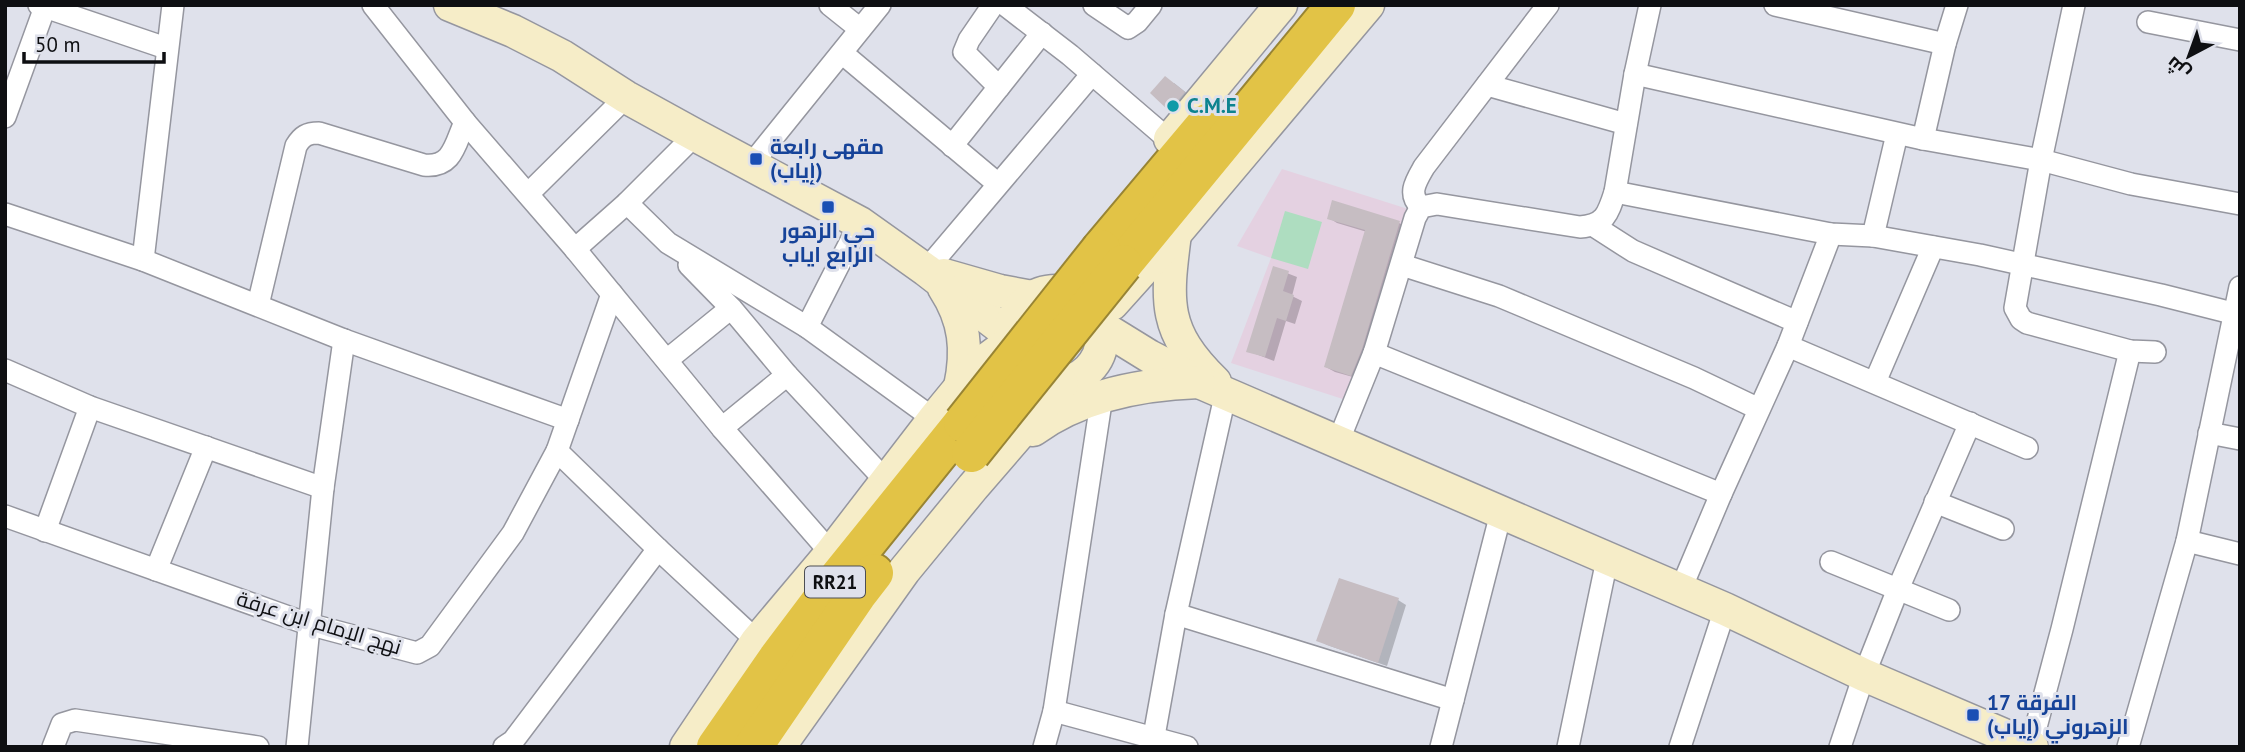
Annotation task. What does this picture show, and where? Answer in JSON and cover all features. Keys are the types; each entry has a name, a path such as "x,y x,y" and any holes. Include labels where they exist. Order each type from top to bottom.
{"highway":[{"name":"RR21","path":"716,747 957,420 1112,256 1304,5"},
{"name":"RR21","path":"1112,256 1173,221 1336,5"},
{"name":"RR21","path":"753,747 857,595 957,420"}],"main road":[{"path":"450,5 513,30 562,56 626,97 860,223 926,270 1010,338"},
{"path":"1203,383 1081,386 1041,381 1023,370 1012,352 1010,338 1016,313 1039,295 1281,5"},
{"path":"1009,447 1038,426 1069,409 1096,362 1103,339 1100,322 1129,286 1173,221 1368,5"},
{"path":"1173,221 1170,307 1181,343 1191,356 1203,383"},
{"path":"926,270 986,288 1039,295 1056,291 1076,295 1085,300 1100,322 1141,352 1203,383 1725,610 1864,675 2032,746"},
{"path":"926,270 942,285 961,323 965,344 957,420"},
{"path":"686,747 757,640 831,553 886,481 957,420 983,362 1010,338"},
{"path":"779,747 904,571 1009,447 1081,386"}],"street":[{"path":"143,260 173,5"},
{"path":"373,5 466,122 575,249 722,428 831,553"},
{"path":"830,5 860,29"},
{"path":"750,166 880,5"},
{"path":"993,5 968,40 964,52 999,87"},
{"path":"1005,5 1169,140"},
{"path":"1094,5 1128,28 1137,22 1151,5"},
{"path":"1252,40 1267,5"},
{"path":"1421,208 1413,195 1419,177 1548,5"},
{"path":"1338,442 1374,353 1415,218 1421,208 1437,204 1580,227 1594,226 1604,218 1615,192 1650,5"},
{"path":"1775,5 1945,44"},
{"path":"1923,139 1956,5"},
{"path":"2074,5 2041,160 2015,308 2021,319 2027,323 2130,351 2155,352"},
{"path":"5,117 42,6 166,48"},
{"path":"2148,22 2240,40"},
{"path":"952,146 1042,33"},
{"path":"842,53 998,184"},
{"path":"926,270 1092,74"},
{"path":"1635,74 1897,134 2041,160 2131,184 2240,204"},
{"path":"1486,85 1626,124"},
{"path":"528,194 626,97"},
{"path":"258,305 296,146 301,138 309,133 318,133 434,166 443,164 449,158 466,122"},
{"path":"1873,236 1897,134"},
{"path":"575,249 627,203 695,135"},
{"path":"1615,192 1831,234 1873,236 2022,264 2238,315"},
{"path":"627,203 731,308 787,375 886,481"},
{"path":"5,214 143,260 344,340 568,420"},
{"path":"807,327 860,223"},
{"path":"1594,226 1633,251 1797,322"},
{"path":"1680,591 1788,346 1831,234"},
{"path":"668,243 957,420"},
{"path":"1875,382 1933,247"},
{"path":"1402,265 1499,296 1694,378 1759,409"},
{"path":"2128,747 2187,541 2209,433 2238,315 2240,287"},
{"name":"نهج الإمام ابن عرفة","path":"5,516 308,624 417,653 430,646 513,533 557,451 612,294"},
{"path":"667,360 731,308"},
{"path":"297,747 323,488 344,340"},
{"path":"1788,346 2027,448"},
{"path":"2032,746 2130,351"},
{"path":"1374,353 1721,494"},
{"path":"5,370 90,407 323,488"},
{"path":"722,428 787,375"},
{"path":"1153,742 1177,614 1203,383"},
{"path":"1044,747 1054,711 1081,386"},
{"path":"44,531 90,407"},
{"path":"1840,747 1864,675 1898,589 1970,423"},
{"path":"2209,433 2240,439"},
{"path":"156,570 205,447"},
{"path":"557,451 757,640"},
{"path":"1935,502 2003,529"},
{"path":"1441,747 1501,513"},
{"path":"2187,541 2240,554"},
{"path":"504,747 513,741 658,549"},
{"path":"1568,747 1607,560"},
{"path":"1832,562 1949,610"},
{"path":"1680,747 1725,610"},
{"path":"1177,614 1453,700"},
{"path":"1054,711 1153,742 1187,747"},
{"path":"52,747 62,724 75,720 258,747"}],"shaded area":[{"path":"1282,169 1408,209 1349,401 1231,363 1271,258 1237,246"}],"green space":[{"path":"1285,211 1322,222 1308,269 1271,258"}],"building":[{"name":"C.M.E","path":"1165,76 1185,92 1169,111 1150,93"},
{"path":"1332,200 1400,221 1362,349 1351,376 1324,367 1365,230 1327,219"},
{"path":"1273,266 1289,271 1283,291 1294,295 1286,321 1277,318 1265,357 1246,352"},
{"path":"1339,578 1399,598 1378,663 1316,641"}],"place":[{"name":"C.M.E","path":"1173,106"},
{"name":"مقهى رابعة (إياب)","path":"756,159"},
{"name":"حي الزهور الرابع اياب","path":"828,207"},
{"name":"الفرقة 17 الزهروني (إياب)","path":"1973,715"}]}
